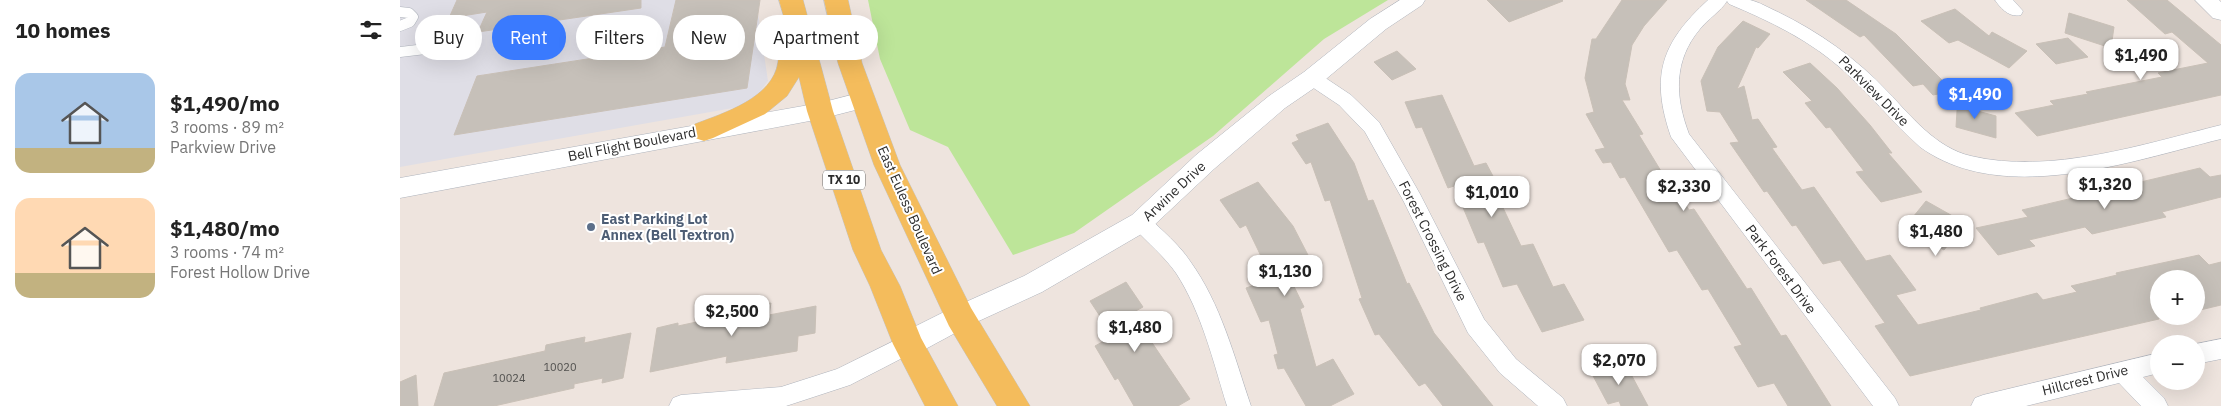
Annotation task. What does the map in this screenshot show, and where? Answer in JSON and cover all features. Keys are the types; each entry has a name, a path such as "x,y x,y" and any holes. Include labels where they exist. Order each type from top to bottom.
{"main road":[{"name":"TX 10","path":"790,0 820,112 868,250 885,286 908,344 942,406"},
{"path":"704,131 763,104 782,84 790,67 793,29 790,0"},
{"name":"East Euless Boulevard","path":"836,0 850,63 887,165 960,317 1014,406"}],"street":[{"name":"Arwine Drive","path":"908,344 960,317 1033,284 1141,222 1205,162 1277,102 1312,78 1378,24 1415,0"},
{"name":"Park Forest Drive","path":"1719,0 1686,32 1673,52 1668,81 1671,113 1680,136 1887,406"},
{"name":"Parkview Drive","path":"1735,0 1772,15 1818,41 1864,79 1902,120 1938,150 1950,157 1980,167 2012,170 2063,166 2100,160 2221,132"},
{"path":"2204,0 2221,13"},
{"name":"Forest Crossing Drive","path":"1312,78 1345,100 1372,127 1413,200 1476,326 1508,366 1555,406"},
{"name":"Bell Flight Boulevard","path":"400,188 704,131 820,112 863,100"},
{"path":"1141,222 1182,265 1198,289 1220,342 1239,406"},
{"path":"681,406 739,404 781,397 842,378 908,344"},
{"path":"2205,352 2221,349"},
{"name":"Hillcrest Drive","path":"1983,406 2150,365"},
{"path":"2123,370 2156,406"}],"lane":[{"path":"400,12 409,13 413,16 400,35"},
{"path":"400,26 410,22"},
{"path":"400,52 415,50"}],"shaded area":[{"path":"400,0 756,0 758,15 755,15 755,60 765,60 768,81 750,105 400,167"}],"green space":[{"path":"868,0 1388,0 1324,39 1213,136 1074,233 1013,255 948,147 910,130 880,59 878,49 878,15 871,15"}],"building":[{"path":"457,0 641,0 641,8 593,15 576,15 576,18 566,19 566,15 492,15 492,30 482,31 482,23 487,12 450,15"},
{"path":"676,0 760,0 758,15 755,15 755,34 747,88 454,135 477,76 581,60 663,60 663,47 665,47"},
{"path":"1487,0 1562,0 1563,1 1509,22"},
{"path":"1622,0 1667,0 1644,26 1632,45 1625,84 1630,100 1622,100 1643,134 1639,135 1664,176 1668,176 1689,210 1694,209 1747,289 1751,288 1781,336 1786,335 1831,406 1788,406 1774,383 1758,387 1734,347 1742,345 1708,289 1702,290 1677,250 1669,252 1625,177 1620,178 1611,162 1603,163 1595,150 1605,148 1586,114 1594,112 1585,78 1592,39 1596,39"},
{"path":"1806,0 1846,0 1896,34 1953,91 1933,95 1923,84 1913,86 1864,35 1860,37"},
{"path":"2127,0 2167,0 2221,45 2221,95 2037,136 2015,113 2054,105 2050,101 2088,94 2086,92 2162,77 2158,73 2208,63 2172,32 2165,34"},
{"path":"1955,9 1989,36 1992,32 2027,51 2009,68 1958,40 1949,43 1921,21"},
{"path":"2069,13 2114,27 2111,48 2065,33"},
{"path":"1743,21 1770,34 1758,48 1756,47 1737,89 1744,86 1752,120 1758,119 1777,147 1772,148 1802,190 1814,187 1866,261 1890,255 1916,290 1896,295 1918,325 1981,310 1980,308 2037,293 2043,300 2077,292 2071,286 2117,275 2116,273 2199,255 2209,265 2221,262 2221,305 2205,309 2205,270 2150,270 2150,321 1910,376 1875,326 1885,323 1840,260 1823,264 1796,225 1792,226 1767,191 1764,192 1730,143 1739,142 1720,112 1707,111 1701,81 1718,47"},
{"path":"2068,38 2088,57 2056,64 2036,44"},
{"path":"1397,51 1416,69 1392,80 1374,62"},
{"path":"1810,63 1837,88 1870,125 1892,153 1888,153 1922,192 1881,202 1856,172 1864,171 1830,127 1826,128 1805,103 1812,101 1783,72"},
{"path":"1442,95 1474,166 1486,163 1502,193 1497,195 1521,246 1533,244 1553,287 1564,284 1584,320 1542,332 1517,284 1503,287 1484,242 1478,243 1454,186 1448,188 1422,127 1416,128 1405,102"},
{"path":"1958,95 1970,109 1996,116 1996,138 1956,127"},
{"path":"1328,123 1354,163 1368,201 1373,200 1407,284 1409,283 1434,333 1493,406 1443,406 1425,383 1419,386 1379,334 1375,335 1359,299 1362,298 1330,200 1325,201 1311,162 1306,164 1292,143 1299,140 1296,135"},
{"path":"2200,168 2210,177 2221,175 2221,197 2162,212 2166,217 2092,234 2085,227 2029,240 2035,246 1998,255 1976,228 2028,217 2022,210"},
{"path":"1258,182 1293,226 1309,257 1284,266 1304,307 1300,309 1316,367 1333,359 1354,394 1330,406 1306,406 1284,368 1278,369 1274,355 1278,354 1269,320 1261,322 1246,288 1272,279 1246,225 1240,228 1220,200"},
{"path":"1926,201 1965,223 1944,250 1905,227"},
{"path":"1126,282 1143,307 1132,313 1190,399 1178,406 1134,406 1118,378 1115,380 1095,346 1113,336 1090,301"},
{"path":"771,303 769,315 816,306 815,333 798,336 797,351 726,363 727,356 650,372 657,328 678,323 678,326 733,314 733,311"},
{"path":"631,333 623,378 602,383 603,378 574,384 574,388 494,406 434,406 444,373 545,351 546,345 585,337 584,343"},
{"path":"1625,363 1648,406 1621,406 1619,401 1608,404 1591,372"},
{"path":"416,375 418,406 400,406 400,382"}],"place":[{"name":"East Parking Lot Annex (Bell Textron)","path":"591,227"}]}
